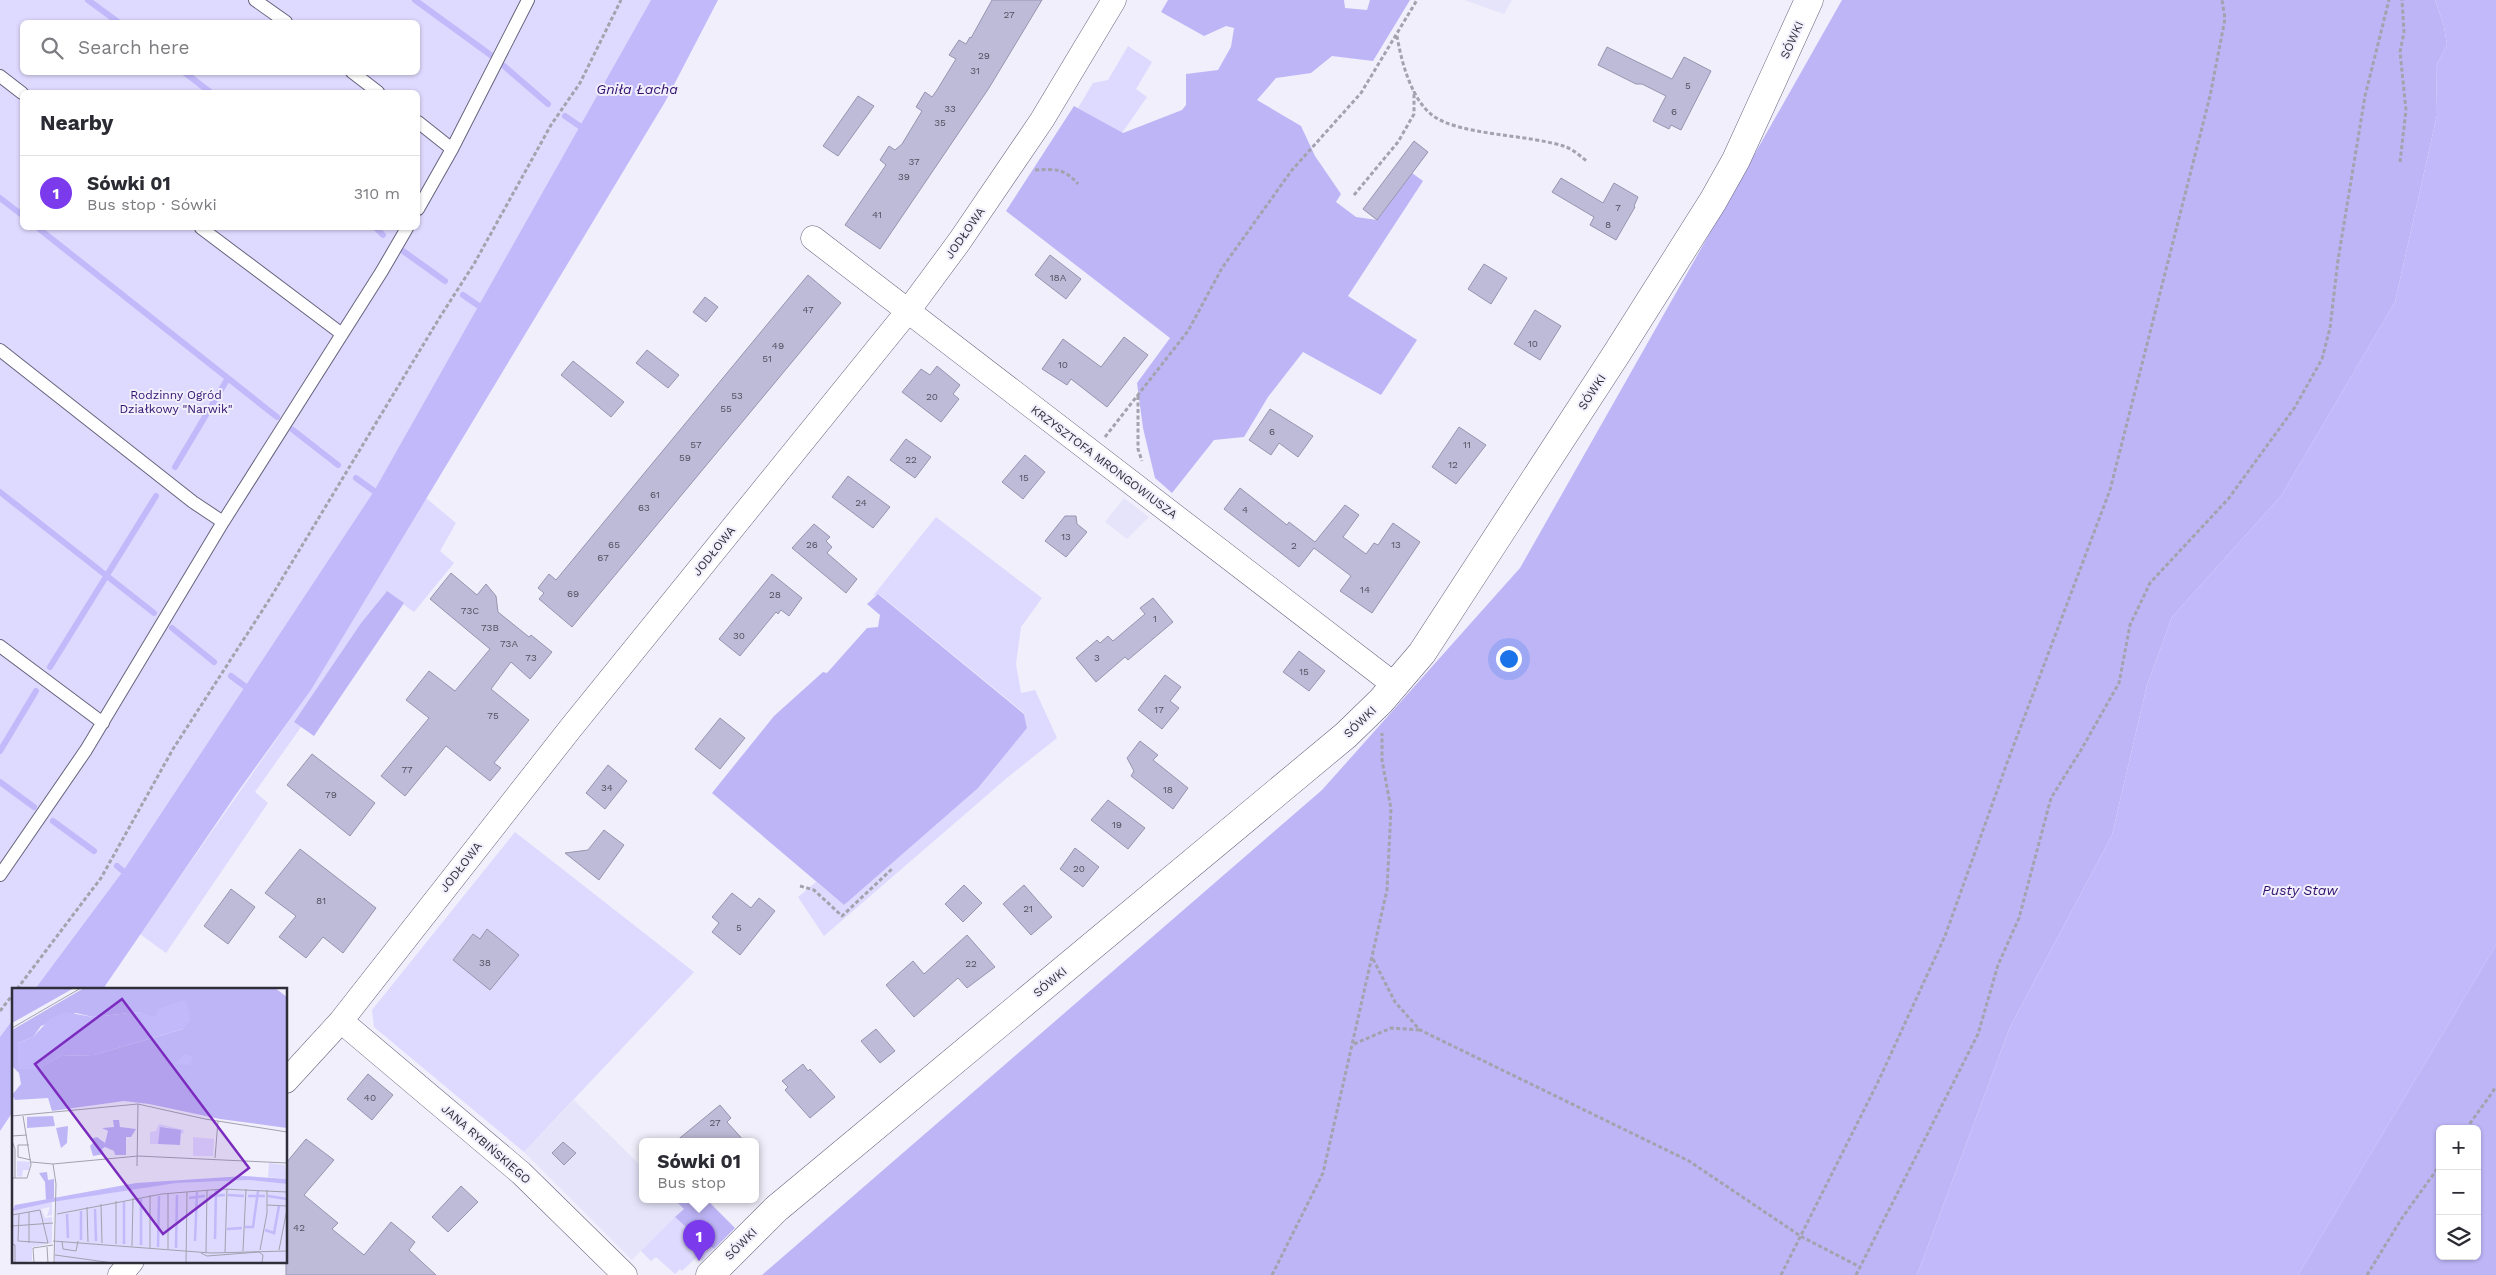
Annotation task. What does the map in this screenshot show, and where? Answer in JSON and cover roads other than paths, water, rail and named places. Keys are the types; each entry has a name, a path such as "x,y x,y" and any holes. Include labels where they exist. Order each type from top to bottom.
{"street":[{"name":"JODŁOWA","path":"288,1080 341,1021 564,736 908,311 959,242 1042,120 1114,0"},
{"name":"SÓWKI","path":"710,1275 776,1209 1346,736 1388,693 1422,653 1448,614 1713,201 1736,160 1809,0"},
{"name":"KRZYSZTOFA MRONGOWIUSZA","path":"813,238 1152,499 1388,693"},
{"name":"JANA RYBIŃSKIEGO","path":"341,1021 521,1174 625,1275"},
{"path":"120,1275 131,1262"}],"lane":[{"path":"255,0 283,20"},
{"path":"420,205 452,149 528,0"},
{"path":"356,75 375,90"},
{"path":"0,76 20,91"},
{"path":"420,124 452,149"},
{"path":"205,230 342,334"},
{"path":"0,875 102,723 223,522 406,230"},
{"path":"0,350 193,502 223,522"},
{"path":"0,646 102,723"}],"water":[{"name":"Gniła Łacha","path":"651,0 718,0 665,102 311,690 237,793 104,988 36,988 123,871 374,491"},
{"name":"Pusty Staw","path":"2435,0 2496,0 2496,945 2298,1275 1917,1275 2010,1027 2112,835 2147,685 2172,617 2281,496 2395,302 2437,115 2436,66 2447,45 2444,26"},
{"path":"12,1021 12,1113 0,1131 0,1037"}],"waterway":[{"path":"88,0 115,20"},
{"path":"415,0 492,56"},
{"path":"504,66 548,104"},
{"path":"188,75 207,90"},
{"path":"565,116 581,127"},
{"path":"0,198 20,213"},
{"path":"41,230 277,417"},
{"path":"378,230 383,235"},
{"path":"403,251 445,281"},
{"path":"463,295 479,306"},
{"path":"175,467 228,378"},
{"path":"293,430 338,465"},
{"path":"356,478 374,491"},
{"path":"0,492 154,613"},
{"path":"50,667 156,496"},
{"path":"172,628 214,662"},
{"path":"231,676 246,687"},
{"path":"0,751 36,691"},
{"path":"0,782 34,807"},
{"path":"53,821 94,851"},
{"path":"117,866 123,871"}],"place":[{"name":"Sówki 01","path":"699,1261"}],"park label":[{"name":"Rodzinny Ogród Działkowy \"Narwik\"","path":"176,402"}]}
